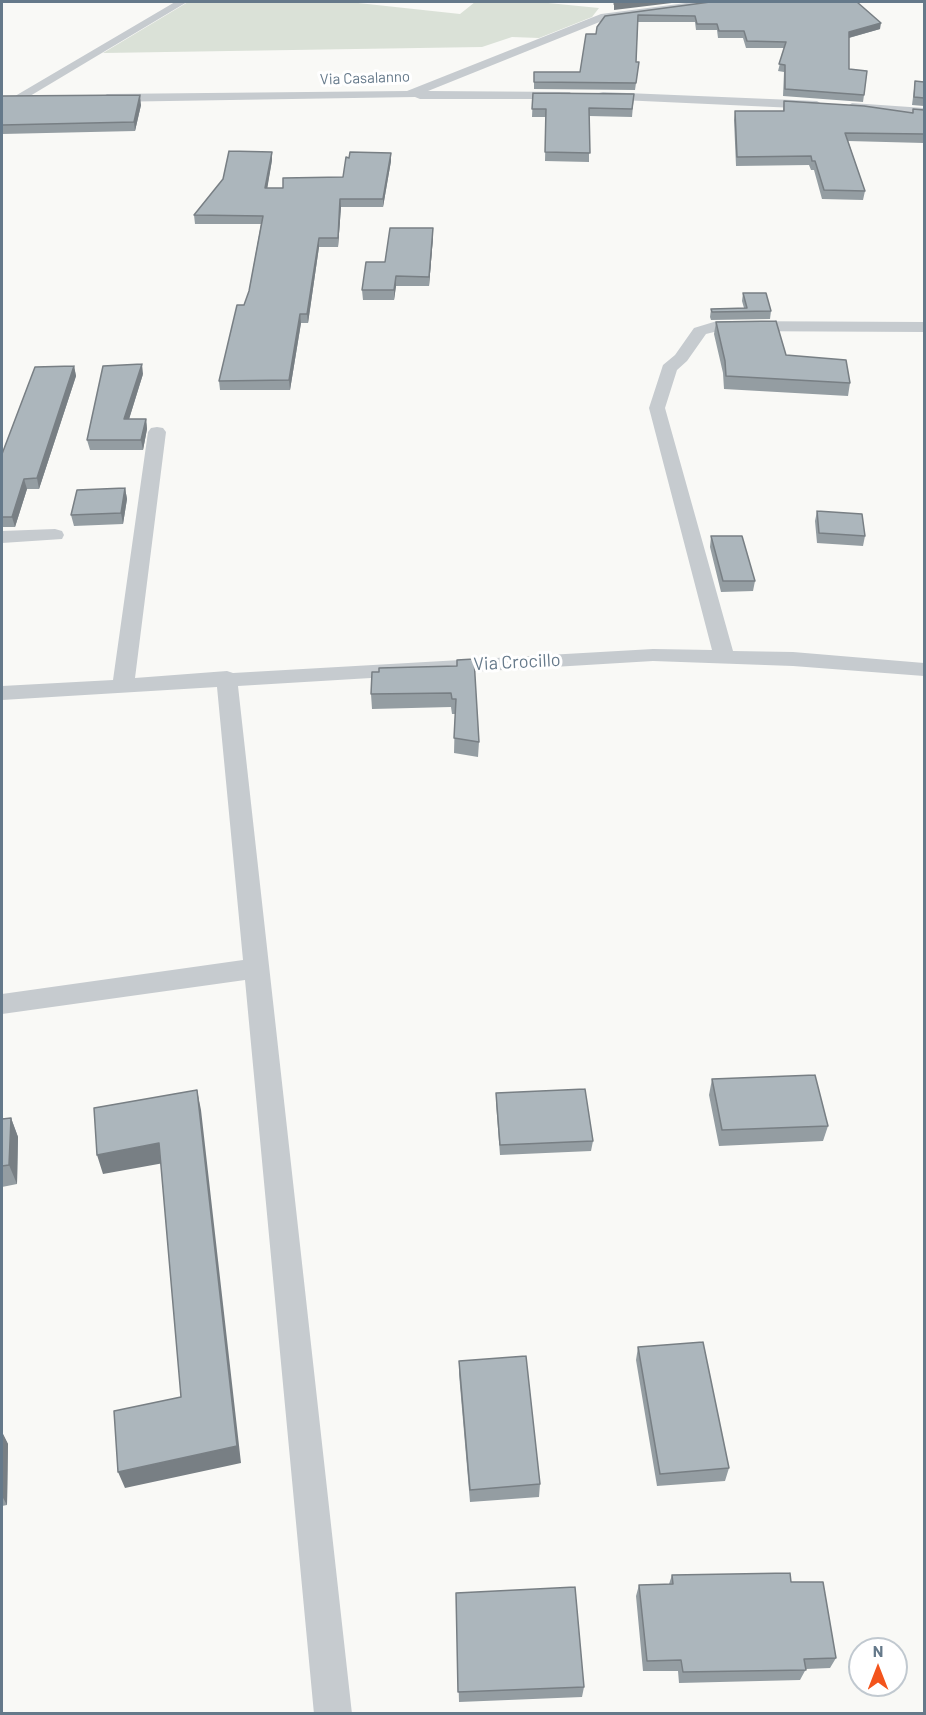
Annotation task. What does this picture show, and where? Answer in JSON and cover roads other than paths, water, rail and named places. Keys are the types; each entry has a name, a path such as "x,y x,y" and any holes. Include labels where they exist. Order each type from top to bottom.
{"street":[{"path":"16,99 182,2"},
{"name":"Via Casalanno","path":"100,98 409,95 605,16 715,2"},
{"path":"409,95 588,95 924,112"},
{"path":"2,99 40,99"},
{"path":"724,657 657,408 669,368 681,358 700,331 717,326 924,327"},
{"path":"123,686 157,432"},
{"path":"2,537 55,535"},
{"name":"Via Crocillo","path":"2,693 227,678 653,655 794,659 924,670"},
{"path":"227,678 333,1713"},
{"path":"2,1004 257,968"}]}
